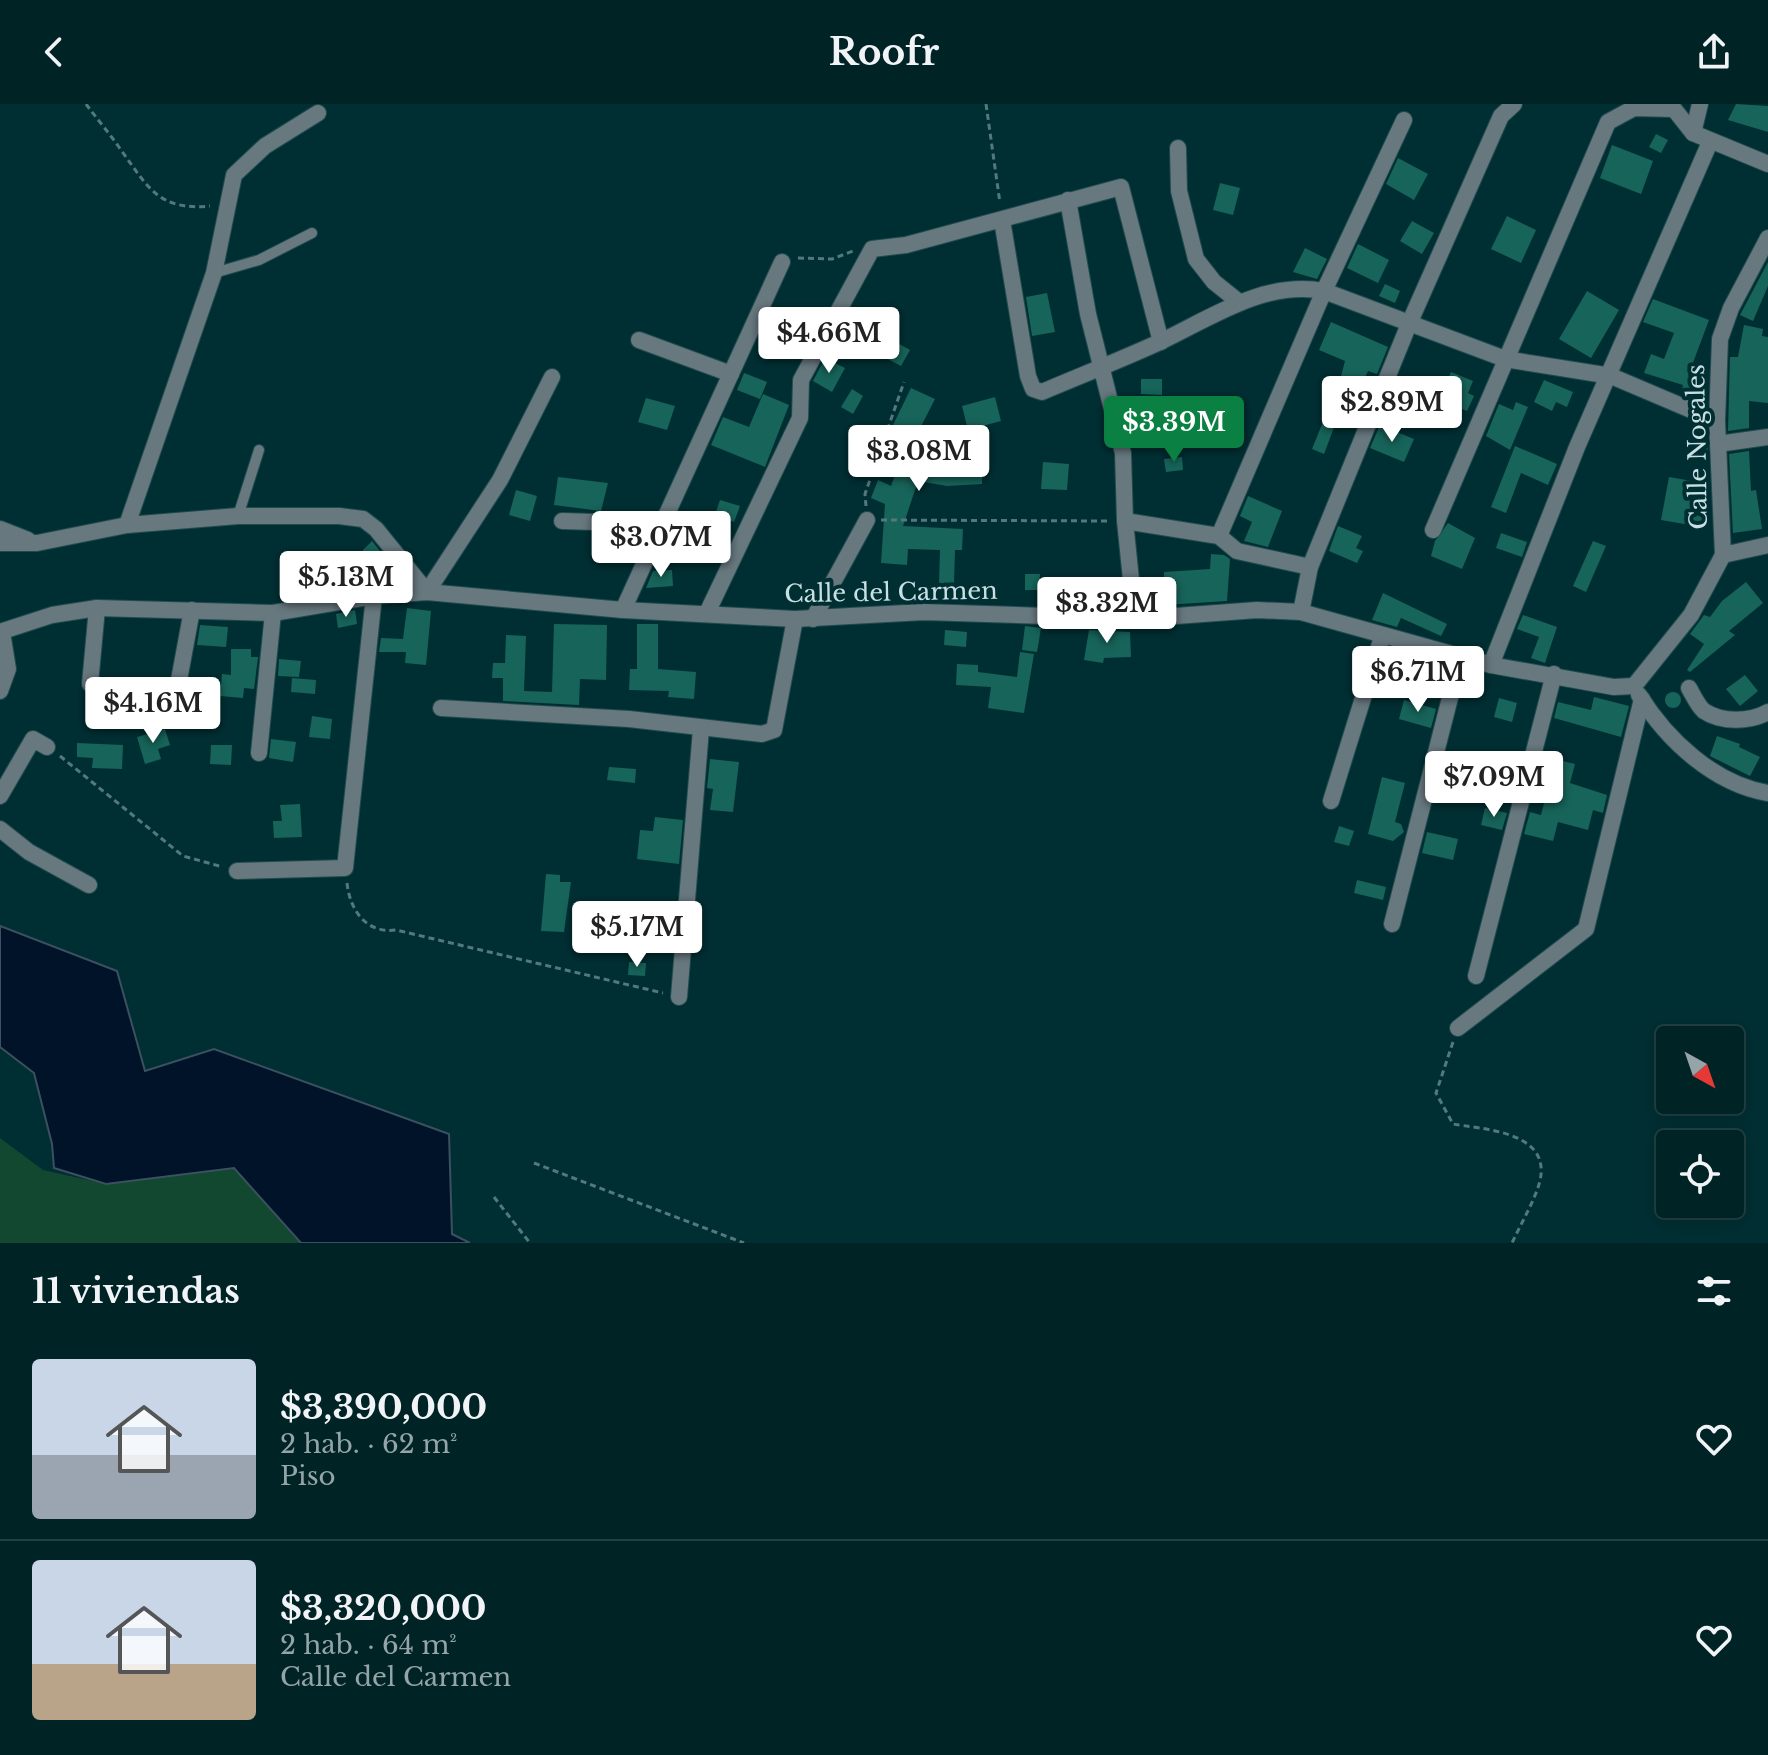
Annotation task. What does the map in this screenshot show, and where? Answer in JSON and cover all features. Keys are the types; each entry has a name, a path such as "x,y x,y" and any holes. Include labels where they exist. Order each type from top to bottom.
{"street":[{"path":"1301,612 1310,567 1409,324 1501,116 1514,104"},
{"path":"1693,133 1700,104"},
{"path":"1433,530 1608,122 1634,108 1671,107 1693,133 1768,164"},
{"path":"127,525 214,273 234,175 247,159 318,113"},
{"path":"1219,536 1324,291 1404,120"},
{"path":"1491,665 1577,447 1611,376 1710,142"},
{"path":"1178,148 1179,191 1196,259 1214,282 1239,302"},
{"path":"707,613 800,418 801,380 872,249 906,245 1121,187 1161,342"},
{"path":"1068,200 1088,314 1123,453 1125,521 1135,619"},
{"path":"1002,220 1033,389 1042,392 1161,342 1239,302 1297,285 1324,291 1505,359 1611,376 1717,421"},
{"name":"Calle Nogales","path":"1638,692 1691,615 1723,555 1717,421 1720,339 1731,308 1768,238"},
{"path":"623,610 782,262"},
{"path":"639,340 731,374"},
{"path":"0,543 37,543 127,525 238,516 363,519 402,557 427,592 500,480 552,377"},
{"path":"1718,444 1768,437"},
{"path":"813,619 867,520"},
{"path":"562,521 660,524"},
{"path":"1125,521 1219,536 1237,551 1310,567"},
{"path":"0,529 37,543"},
{"path":"1723,555 1768,545"},
{"name":"Calle del Carmen","path":"1,632 52,615 97,608 273,613 374,596 427,592 623,610 795,619 924,612 1135,619 1257,610 1301,612 1491,665 1554,674 1638,692"},
{"path":"237,871 345,868 374,596"},
{"path":"90,684 97,608"},
{"path":"174,707 192,610"},
{"path":"259,753 273,613"},
{"path":"441,708 629,719 762,734 774,730 795,619"},
{"path":"0,691 8,669 1,632"},
{"path":"1331,801 1382,637"},
{"path":"1392,924 1461,655"},
{"path":"1476,976 1554,674"},
{"path":"1689,688 1703,710 1732,721 1758,718 1768,712"},
{"path":"1638,692 1690,756 1710,770 1768,793"},
{"path":"1458,1028 1586,929 1638,692"},
{"path":"679,997 701,729"},
{"path":"0,796 33,739 47,747"},
{"path":"0,829 29,852 89,885"}],"lane":[{"path":"214,273 259,260 312,233"},
{"path":"238,516 259,450"}],"path":[{"path":"86,104 138,176 161,200 186,208 230,204"},
{"path":"986,104 1002,220"},
{"path":"782,262 790,257 832,259 847,252 872,249"},
{"path":"904,382 865,494 867,520 1125,521"},
{"path":"47,747 183,856 237,871"},
{"path":"345,868 353,908 366,924 383,932 396,930 679,997"},
{"path":"1458,1028 1436,1093 1453,1124 1517,1137 1531,1147 1538,1158 1541,1174 1512,1243"},
{"path":"534,1163 744,1243"},
{"path":"494,1197 530,1243"}],"green space":[{"path":"0,1138 43,1170 106,1184 234,1168 301,1243 0,1243"}],"water":[{"path":"0,926 117,971 145,1071 214,1049 449,1134 452,1234 470,1243 301,1243 234,1168 106,1184 54,1168 52,1144 34,1073 0,1047"}],"building":[{"path":"1736,104 1768,106 1768,132 1728,120"},
{"path":"1656,134 1668,140 1661,153 1649,147"},
{"path":"1612,145 1653,161 1641,194 1600,178"},
{"path":"1398,158 1428,174 1414,200 1386,184"},
{"path":"1220,183 1240,188 1233,215 1213,210"},
{"path":"1507,216 1536,230 1521,263 1491,249"},
{"path":"1412,221 1434,233 1422,254 1400,241"},
{"path":"1358,244 1389,260 1378,283 1347,268"},
{"path":"1305,248 1327,259 1317,279 1293,272"},
{"path":"1768,262 1768,286 1753,321 1740,315"},
{"path":"1385,284 1400,291 1395,303 1379,296"},
{"path":"1587,291 1619,310 1591,358 1559,339"},
{"path":"1047,293 1055,332 1032,336 1026,297"},
{"path":"1653,299 1709,320 1688,376 1707,381 1707,405 1681,394 1683,385 1644,373 1651,354 1664,359 1674,333 1643,322"},
{"path":"1331,322 1388,347 1377,374 1368,371 1354,404 1341,399 1344,391 1338,388 1345,361 1319,350"},
{"path":"1744,325 1763,329 1762,336 1768,337 1768,403 1749,401 1749,428 1728,431 1730,357 1738,357"},
{"path":"871,328 910,350 901,366 861,345"},
{"path":"825,358 845,368 832,392 813,381"},
{"path":"1451,372 1473,381 1468,393 1474,396 1467,411 1439,400"},
{"path":"744,373 767,382 760,399 737,390"},
{"path":"1141,379 1162,379 1162,395 1141,394"},
{"path":"1544,380 1573,392 1567,407 1556,402 1552,411 1534,402"},
{"path":"911,388 935,399 908,452 952,459 950,466 982,467 982,484 947,486 918,481 903,526 963,529 962,550 955,550 954,584 939,584 940,550 908,549 907,565 881,563 885,504 871,498 878,480 891,486 897,469 897,430 892,427"},
{"path":"852,389 863,396 853,414 841,407"},
{"path":"763,394 789,405 765,467 711,445 723,417 749,427"},
{"path":"995,397 1001,421 968,430 962,406"},
{"path":"646,398 675,406 667,430 638,422"},
{"path":"1516,402 1528,407 1510,450 1486,436 1499,404 1513,410"},
{"path":"1213,408 1214,428 1187,429 1187,409"},
{"path":"1327,412 1338,417 1324,454 1312,449"},
{"path":"1380,425 1414,439 1404,462 1370,448"},
{"path":"1689,435 1707,436 1708,457 1688,455"},
{"path":"1515,446 1557,464 1548,485 1521,473 1506,513 1491,507"},
{"path":"1749,451 1751,491 1756,490 1762,529 1733,533 1729,454"},
{"path":"1182,457 1183,470 1166,472 1164,459"},
{"path":"1043,462 1069,464 1067,490 1041,489"},
{"path":"558,477 608,483 601,511 554,505"},
{"path":"1669,477 1709,484 1702,527 1661,520"},
{"path":"516,490 537,496 530,521 509,515"},
{"path":"1248,496 1282,511 1268,547 1244,541 1252,522 1240,516"},
{"path":"720,500 740,506 734,522 715,515"},
{"path":"709,517 722,523 715,554 701,551"},
{"path":"1448,523 1475,538 1462,569 1431,556 1435,541"},
{"path":"1338,526 1362,536 1356,548 1363,551 1357,563 1329,551"},
{"path":"1501,533 1527,542 1522,557 1496,548"},
{"path":"372,541 400,576 392,584 386,584 359,554"},
{"path":"1593,541 1606,546 1586,592 1573,586"},
{"path":"1211,554 1230,559 1227,601 1164,605 1164,572 1210,569"},
{"path":"672,570 673,586 646,588 653,571"},
{"path":"1025,574 1040,574 1039,590 1025,590"},
{"path":"1746,582 1763,603 1729,631 1735,635 1690,672 1687,670 1704,644 1690,634 1704,615 1710,617 1722,601"},
{"path":"1383,593 1447,624 1441,636 1401,618 1397,627 1372,620"},
{"path":"407,608 431,611 426,665 405,663 406,652 379,652 381,638 403,639"},
{"path":"355,610 357,624 338,628 336,614"},
{"path":"1523,615 1557,627 1545,663 1531,658 1539,637 1517,629"},
{"path":"554,624 607,625 606,680 580,679 579,705 503,701 503,678 492,678 493,663 505,663 506,635 526,636 524,691 552,692"},
{"path":"637,624 658,624 658,669 696,672 694,699 668,697 669,691 629,690 630,669 637,669"},
{"path":"200,625 228,627 226,647 197,645"},
{"path":"1025,626 1041,628 1037,652 1022,650"},
{"path":"945,630 967,632 966,647 944,645"},
{"path":"1089,630 1130,632 1131,657 1104,658 1103,663 1084,660"},
{"path":"231,649 251,649 251,657 258,657 254,689 244,688 243,698 220,696 222,674 231,675"},
{"path":"1020,652 1034,654 1024,713 988,708 991,687 956,685 957,664 978,665 978,672 1017,677"},
{"path":"279,659 301,661 299,677 278,676"},
{"path":"1745,675 1758,691 1740,706 1726,689"},
{"path":"292,678 316,680 315,694 291,692"},
{"path":"1670,692 1676,692 1681,700 1679,706 1670,708 1665,703 1665,697"},
{"path":"140,693 165,695 163,711 138,709"},
{"path":"1594,697 1629,706 1621,737 1554,718 1558,702 1591,710"},
{"path":"1499,698 1517,703 1512,722 1494,717"},
{"path":"1404,700 1436,709 1431,728 1399,719"},
{"path":"312,716 332,719 330,739 309,737"},
{"path":"165,729 170,745 158,749 161,759 145,764 137,737"},
{"path":"1717,736 1740,744 1739,747 1760,757 1750,776 1710,756"},
{"path":"271,739 296,742 293,762 269,758"},
{"path":"77,743 123,745 122,769 92,768 93,758 77,757"},
{"path":"211,745 232,745 231,765 210,764"},
{"path":"710,759 739,762 733,812 710,810 713,789 707,788"},
{"path":"1555,759 1575,764 1570,783 1607,795 1603,813 1593,810 1588,830 1558,822 1553,841 1524,834 1530,812 1541,815"},
{"path":"609,767 636,769 635,783 607,780"},
{"path":"1382,777 1405,783 1395,822 1401,824 1404,832 1393,841 1368,834"},
{"path":"300,804 302,837 274,838 273,821 282,821 280,805"},
{"path":"1485,808 1507,813 1502,830 1481,825"},
{"path":"655,817 683,820 679,864 637,859 640,830 653,831"},
{"path":"1339,826 1354,831 1349,846 1334,842"},
{"path":"1427,832 1458,839 1453,860 1422,853"},
{"path":"546,874 560,875 560,882 571,882 564,932 541,931"},
{"path":"1357,880 1386,887 1383,900 1354,893"},
{"path":"595,903 635,906 632,934 593,931"},
{"path":"629,962 646,963 645,976 628,975"}]}
